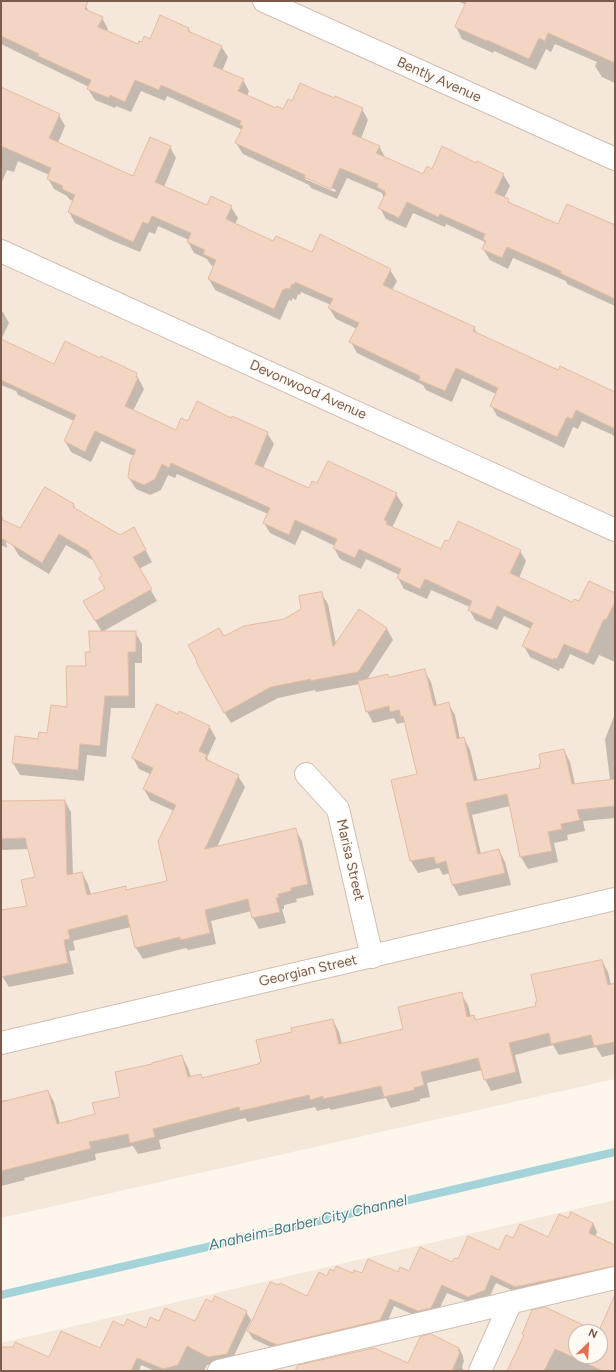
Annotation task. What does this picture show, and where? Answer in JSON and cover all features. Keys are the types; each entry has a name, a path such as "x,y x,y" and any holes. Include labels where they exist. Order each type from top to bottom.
{"street":[{"name":"Bently Avenue","path":"264,1 615,158"},
{"name":"Devonwood Avenue","path":"1,251 615,530"},
{"name":"Marisa Street","path":"306,774 338,809 372,957"},
{"name":"Georgian Street","path":"1,1043 615,899"},
{"path":"219,1371 615,1278"},
{"path":"480,1371 511,1302"}],"shaded area":[{"path":"1,1 615,1 615,1079 1,1218"},
{"path":"615,1200 615,1371 1,1371 1,1343"}],"building":[{"path":"1,1 88,1 85,9 103,17 98,27 138,44 139,41 142,42 144,36 150,39 160,15 189,28 188,31 222,46 213,66 244,79 238,91 276,108 277,106 283,109 288,99 292,101 300,83 334,98 335,96 363,108 352,134 380,146 376,153 423,174 427,166 432,169 442,146 476,163 477,161 504,174 495,193 509,199 508,202 558,224 567,204 615,225 615,299 560,273 561,271 507,247 502,258 482,249 486,241 483,239 485,234 440,214 438,217 407,202 399,218 378,208 386,193 384,192 385,191 377,187 378,184 340,168 331,189 304,177 305,175 235,143 243,126 240,125 241,121 161,85 159,90 135,80 125,102 110,95 109,98 87,89 91,80 38,56 39,54 1,36"},
{"path":"467,1 615,1 615,63 548,33 545,41 539,38 529,59 455,27"},
{"path":"1,87 60,114 49,138 133,176 150,137 171,146 155,182 207,205 211,196 232,206 226,219 273,241 276,236 312,252 320,234 391,269 383,285 475,327 473,331 558,370 560,366 615,392 615,429 576,410 572,419 567,417 557,437 490,406 498,388 456,368 445,391 419,380 420,376 349,342 359,323 328,308 333,299 295,282 294,285 292,284 290,289 283,289 274,309 208,279 216,260 203,254 205,250 187,242 191,233 152,216 148,224 143,222 133,242 68,212 75,195 62,189 63,186 47,179 51,168 1,146"},
{"path":"1,339 54,364 65,341 100,358 101,356 137,373 136,377 138,378 125,406 176,430 181,418 188,421 197,401 231,418 232,416 268,432 255,464 309,488 312,481 317,483 328,461 397,493 384,520 387,521 386,524 441,549 445,540 449,541 458,521 521,550 510,573 572,602 574,599 579,601 589,581 615,593 615,602 606,620 604,619 588,654 564,644 557,659 554,658 553,660 522,646 533,623 497,606 491,620 468,610 472,601 425,579 420,589 397,578 401,569 359,549 355,558 333,548 337,539 295,520 289,535 263,523 270,508 171,463 169,468 162,464 155,479 144,485 128,478 130,463 136,450 95,431 85,452 64,441 76,415 1,380"},
{"path":"45,487 74,504 73,507 120,535 134,527 146,550 133,557 152,589 95,621 83,601 105,589 99,578 102,576 88,551 59,534 42,563 1,538 1,519 20,528"},
{"path":"322,592 333,647 359,609 387,628 358,672 271,687 224,713 188,645 219,628 224,636 244,626 284,619 301,609 299,596"},
{"path":"89,631 136,631 136,652 128,652 129,696 105,696 100,746 80,744 78,770 12,763 15,736 38,739 39,732 47,733 51,705 67,707 66,666 86,666 85,652 90,652"},
{"path":"425,669 434,706 449,702 457,739 464,737 474,781 540,768 539,765 541,764 539,754 564,749 572,784 615,779 615,806 577,810 580,820 561,824 562,829 548,832 552,851 520,857 507,794 466,803 478,854 499,849 505,873 452,885 446,861 436,864 434,857 410,861 391,780 417,774 403,716 401,717 399,710 390,712 389,706 366,712 358,681 388,674 389,677"},
{"path":"157,704 178,714 179,711 210,726 199,751 207,755 205,759 239,775 205,849 296,828 308,884 291,888 291,891 278,894 279,897 276,898 280,912 252,918 248,899 205,910 210,933 180,940 180,937 135,948 127,915 68,930 70,939 64,940 68,963 1,977 1,910 27,906 21,880 35,877 25,838 1,839 1,801 65,800 67,875 82,872 87,895 126,886 126,890 167,881 158,841 176,805 143,789 153,768 132,758"},
{"path":"602,960 608,985 615,983 615,1042 594,1046 591,1035 551,1044 549,1033 509,1043 516,1072 484,1080 478,1058 421,1072 424,1085 414,1088 414,1090 384,1097 381,1086 323,1099 323,1096 310,1100 309,1095 240,1111 239,1107 153,1129 155,1137 130,1143 128,1134 89,1142 91,1148 89,1149 1,1171 1,1102 48,1090 57,1124 95,1114 92,1103 120,1097 115,1072 152,1064 182,1055 188,1077 201,1074 202,1078 258,1064 261,1062 256,1040 292,1032 291,1028 333,1019 339,1044 403,1029 398,1007 462,992 467,1017 474,1015 475,1020 536,1006 535,1002 537,1002 531,975"},
{"path":"571,1212 593,1223 589,1233 615,1245 615,1266 515,1287 491,1275 485,1290 468,1297 442,1285 431,1308 418,1311 390,1299 380,1320 277,1345 247,1331 270,1282 279,1285 280,1283 307,1296 319,1272 327,1276 330,1269 334,1271 336,1266 353,1273 354,1270 362,1273 368,1259 398,1272 400,1267 409,1271 420,1247 452,1262 454,1258 458,1259 468,1236 499,1250 506,1235 513,1238 520,1224 548,1237 559,1214 568,1218"},
{"path":"615,1295 615,1371 603,1371 588,1364 608,1364 608,1324 602,1324"},
{"path":"215,1296 247,1311 227,1354 208,1357 187,1346 178,1365 163,1369 137,1358 131,1371 1,1371 1,1347 13,1347 15,1342 49,1357 61,1331 100,1348 113,1321 124,1326 127,1319 146,1328 150,1317 159,1321 165,1308 195,1321 206,1299 212,1302"},
{"path":"545,1307 581,1324 568,1324 568,1355 555,1349 544,1371 507,1371 524,1335 522,1334 532,1310"},
{"path":"431,1334 459,1348 458,1351 460,1352 452,1371 295,1371 298,1365 374,1348 408,1363 420,1337"}],"waterway":[{"name":"Anaheim-Barber City Channel","path":"1,1295 615,1152"}]}
